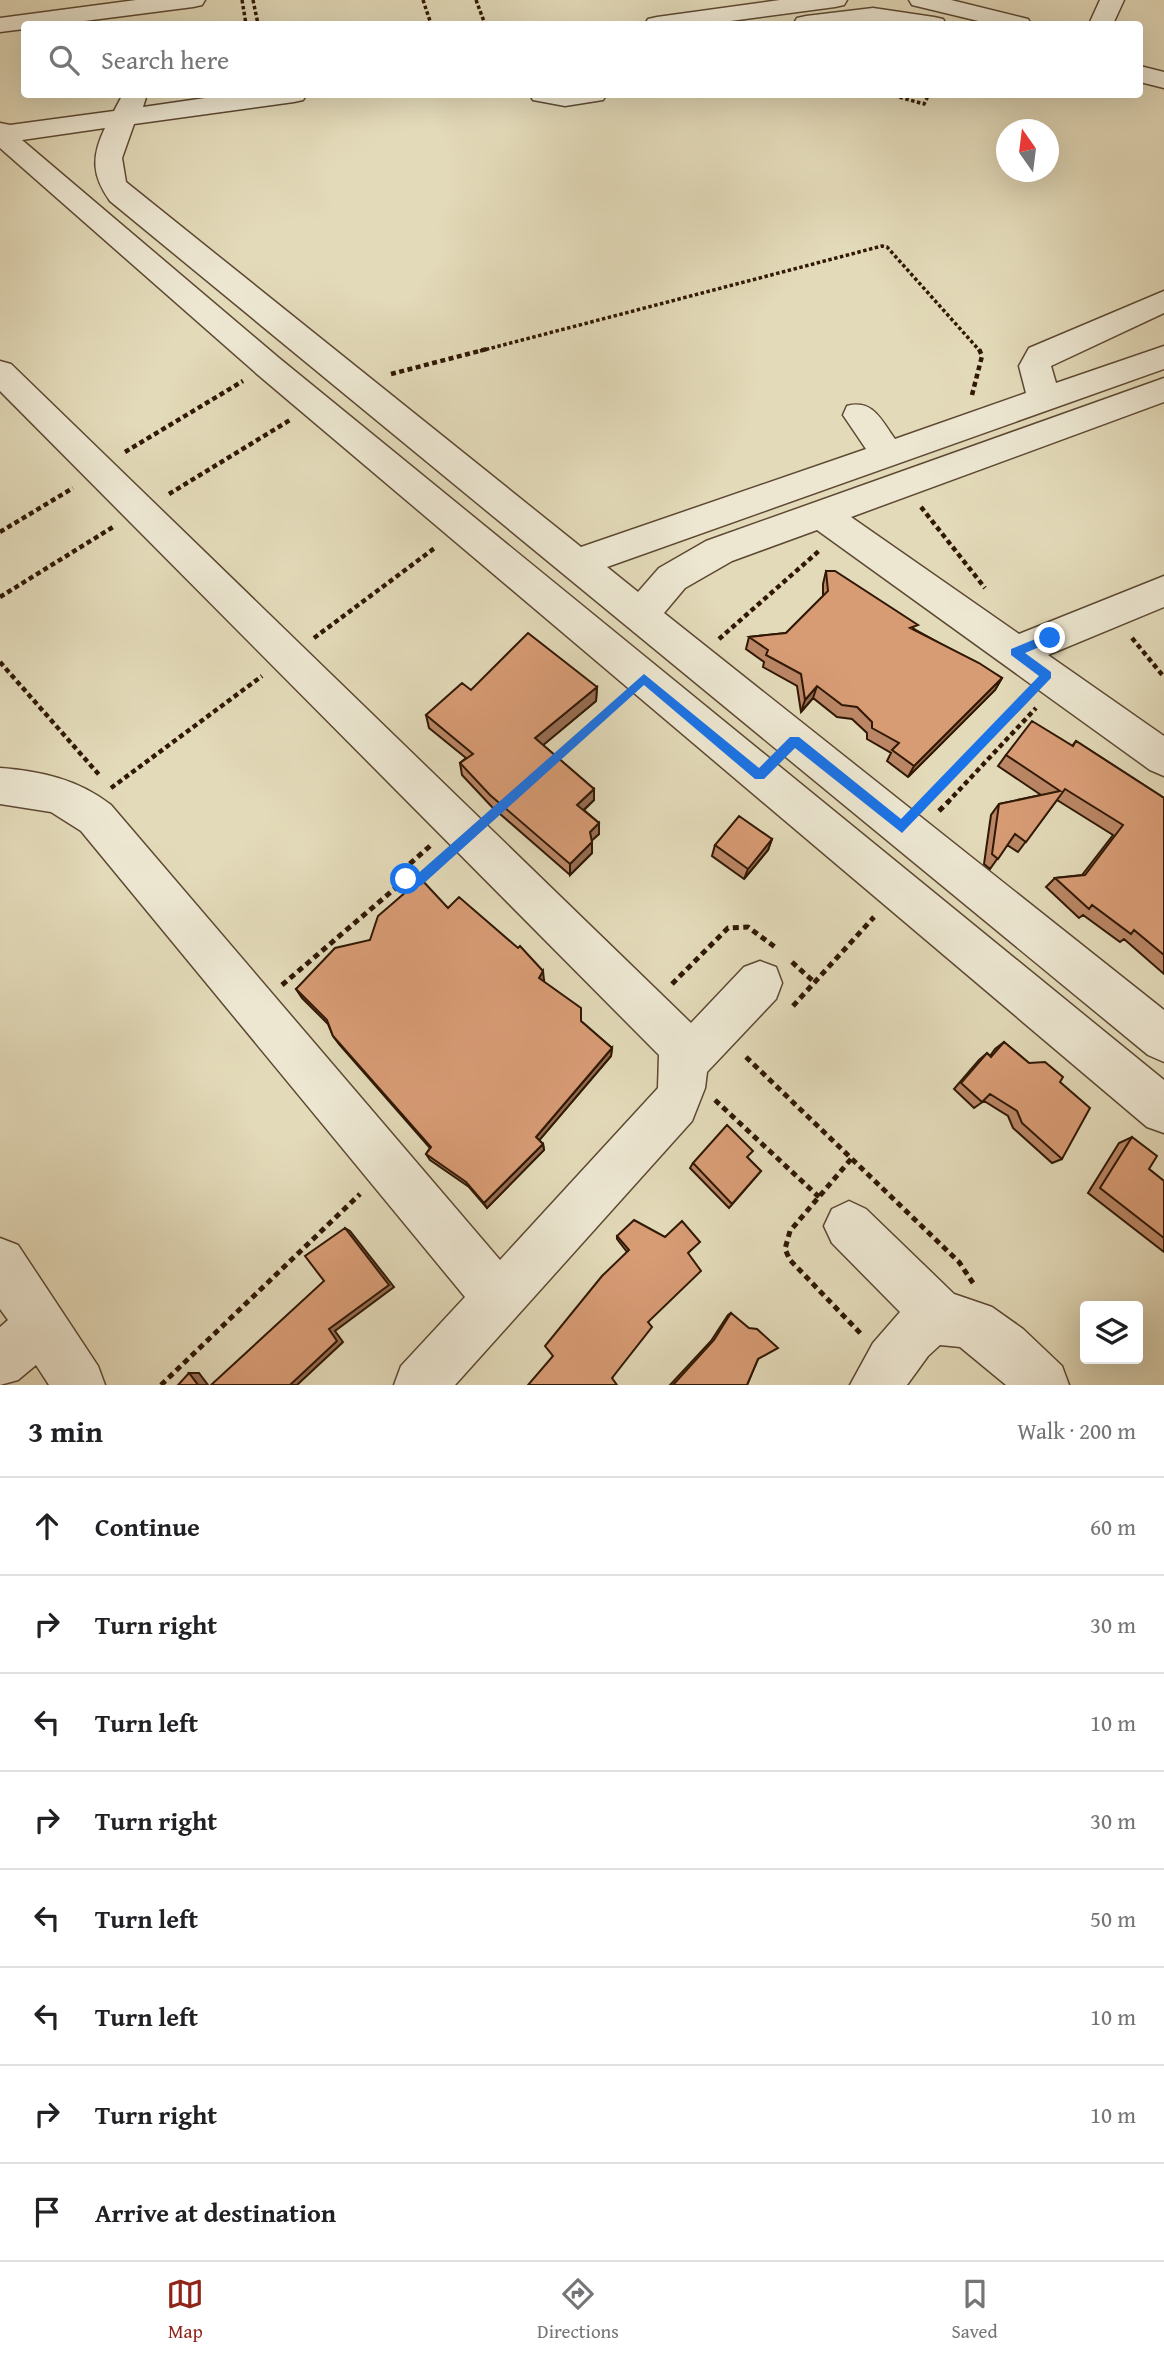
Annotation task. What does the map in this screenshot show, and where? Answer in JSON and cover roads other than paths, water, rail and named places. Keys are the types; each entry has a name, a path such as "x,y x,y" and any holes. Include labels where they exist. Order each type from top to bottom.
{"street":[{"path":"31,21 194,0"},
{"path":"679,21 835,0"},
{"path":"1102,21 1112,0"},
{"path":"822,21 923,8 1000,21"},
{"path":"923,8 951,21"},
{"path":"0,25 21,22"},
{"path":"1143,55 1164,60"},
{"path":"1143,75 1164,80"},
{"path":"223,98 135,103 0,129 16,150 268,366 1164,1110"},
{"path":"135,103 105,163 111,186 352,384 1164,1039"},
{"path":"1044,399 1035,366 1040,356 1164,301"},
{"path":"575,564 1164,357"},
{"path":"0,372 663,1025 678,1042 690,1077"},
{"path":"640,616 673,578 694,563 719,551 832,522 904,484 1164,390"},
{"path":"859,415 888,454"},
{"path":"420,493 455,467"},
{"path":"832,522 1164,758"},
{"path":"1015,652 1164,591"},
{"path":"759,775 794,741"},
{"path":"0,786 54,793 84,808 499,1298"},
{"path":"421,1385 675,1104 690,1077 774,996"},
{"path":"849,1226 966,1326 1043,1385"},
{"path":"0,1263 79,1385"},
{"path":"0,1362 40,1326"},
{"path":"876,1385 922,1326 966,1326"}]}
